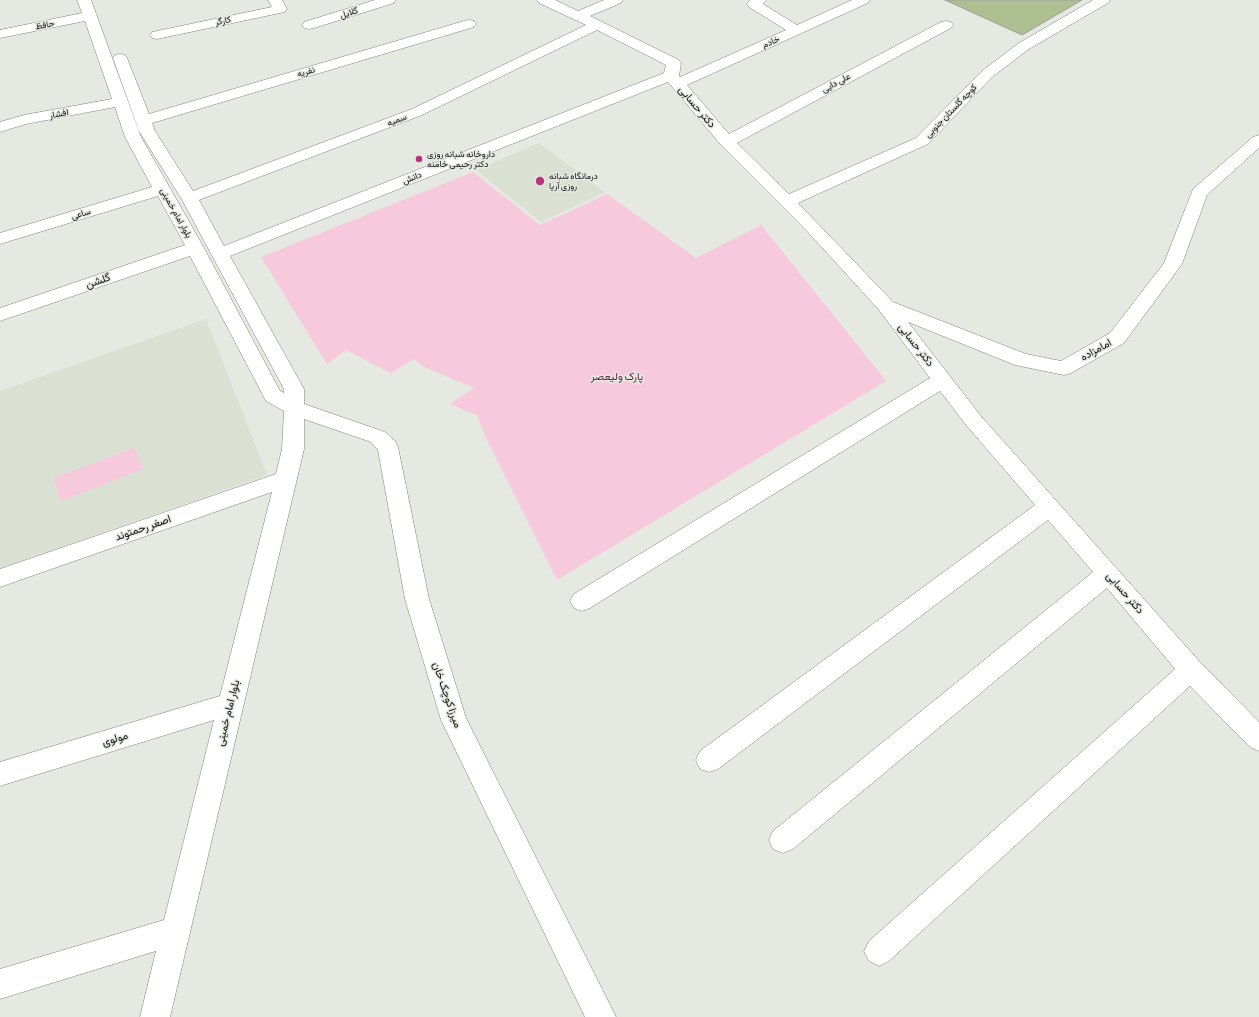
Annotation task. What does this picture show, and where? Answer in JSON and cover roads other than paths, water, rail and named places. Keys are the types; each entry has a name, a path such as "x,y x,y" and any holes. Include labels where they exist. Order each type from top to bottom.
{"street":[{"name":"بلوار امام خمینی","path":"99,0 147,131 189,198 294,389 293,449 155,1017"},
{"name":"کارگر","path":"157,35 280,9 275,0"},
{"name":"گلایل","path":"309,25 389,0"},
{"name":"دکتر حسابی","path":"544,0 648,48 674,63 675,80 727,142 788,201 886,306 973,420 1191,670 1259,739"},
{"path":"578,16 616,0"},
{"path":"759,0 754,4 796,30"},
{"name":"خادم","path":"675,80 796,30 863,0"},
{"name":"کوچه گلستان جنوبی","path":"788,201 922,141 987,74 1024,46 1103,0"},
{"name":"بلوار امام خمینی","path":"87,8 132,137 163,189 273,396 294,408"},
{"name":"حافظ","path":"0,34 87,8"},
{"name":"نفریه","path":"143,121 469,24"},
{"name":"سمیه","path":"189,198 418,112 597,25"},
{"name":"علی دایی","path":"727,142 946,25"},
{"name":"دانش","path":"220,254 675,80"},
{"name":"افشار","path":"0,127 24,120 119,102"},
{"name":"امامزاده","path":"886,306 1022,360 1064,368 1117,338 1173,264 1199,192 1259,140"},
{"name":"ساعی","path":"0,239 163,189"},
{"name":"گلشن","path":"0,314 195,248"},
{"path":"582,601 943,380"},
{"name":"میرزا کوچک خان","path":"294,408 378,437 388,447 417,599 454,720 601,1017"},
{"name":"اصغر رحمتوند","path":"0,578 285,479"},
{"path":"709,760 1049,507"},
{"path":"783,840 1108,573"},
{"path":"880,951 1191,670"},
{"name":"مولوی","path":"0,774 231,704"},
{"path":"0,984 176,931"}],"place":[{"name":"داروخانه شبانه روزی دکتر رحیمی خامنه","path":"419,159"},
{"name":"درمانگاه شبانه روزی آریا","path":"540,181"}],"park label":[{"name":"پارک ولیعصر","path":"617,377"}]}
